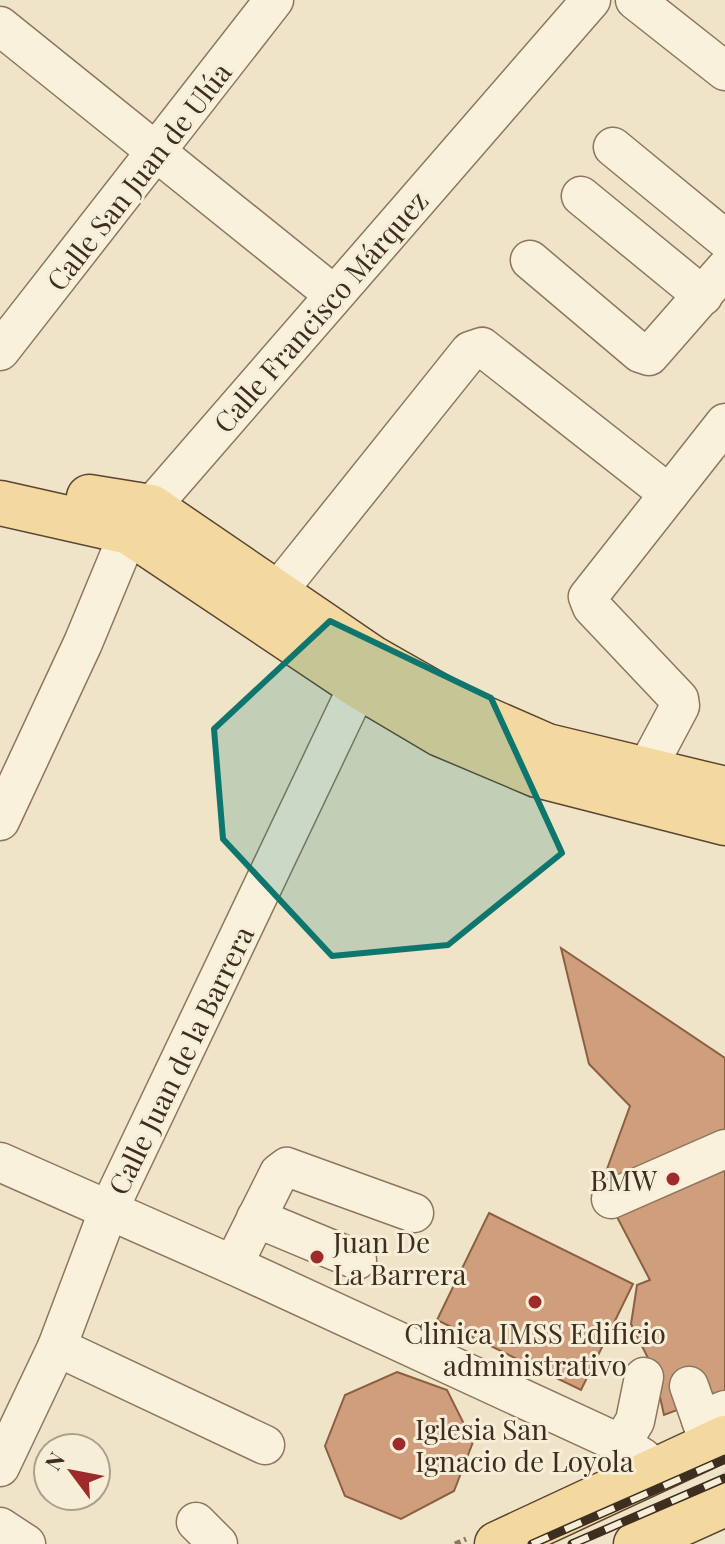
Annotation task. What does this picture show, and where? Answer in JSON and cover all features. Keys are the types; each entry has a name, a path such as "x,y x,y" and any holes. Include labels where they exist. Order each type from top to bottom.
{"main road":[{"path":"0,481 140,520 365,672 440,734 537,775 725,823"},
{"path":"0,503 140,520"},
{"path":"365,672 460,708 547,746 725,789"},
{"path":"497,1544 555,1532 635,1457 710,1420"},
{"path":"636,1544 725,1504"}],"street":[{"name":"Calle San Juan de Ulúa","path":"0,351 274,0"},
{"name":"Calle Francisco Márquez","path":"0,821 140,520 591,0"},
{"path":"635,0 725,71"},
{"path":"0,26 333,294"},
{"path":"613,147 725,239"},
{"path":"530,260 640,353 649,356 714,282 581,196"},
{"path":"269,606 470,351 482,347 669,494"},
{"path":"654,755 680,706 679,699 592,607 588,597 725,423"},
{"name":"Calle Juan de la Barrera","path":"0,1467 57,1347 109,1209 365,672"},
{"path":"611,1199 725,1149"},
{"path":"0,1162 233,1265 635,1457 635,1421 644,1377"},
{"path":"233,1265 279,1173 287,1167 414,1213"},
{"path":"256,1218 357,1260"},
{"path":"57,1347 265,1445"},
{"path":"0,1527 26,1544"}],"highlighted area":[{"path":"330,621 491,698 562,853 448,945 332,956 223,839 214,729"}],"building":[{"name":"BMW","path":"561,948 725,1058 725,1392 664,1415 654,1370 631,1324 637,1285 650,1280 617,1217 652,1200 607,1169 630,1106 589,1064"},
{"name":"Clinica IMSS Edificio administrativo","path":"489,1213 633,1284 581,1390 437,1320"},
{"name":"Iglesia San Ignacio de Loyola","path":"397,1372 447,1390 473,1442 454,1491 401,1519 345,1496 325,1446 345,1395"}],"railway":[{"path":"532,1544 725,1459"},
{"path":"572,1544 725,1478"}],"place":[{"name":"BMW","path":"673,1179"},
{"name":"Juan De La Barrera","path":"317,1257"},
{"name":"Clinica IMSS Edificio administrativo","path":"535,1302"},
{"name":"Iglesia San Ignacio de Loyola","path":"399,1444"}]}
